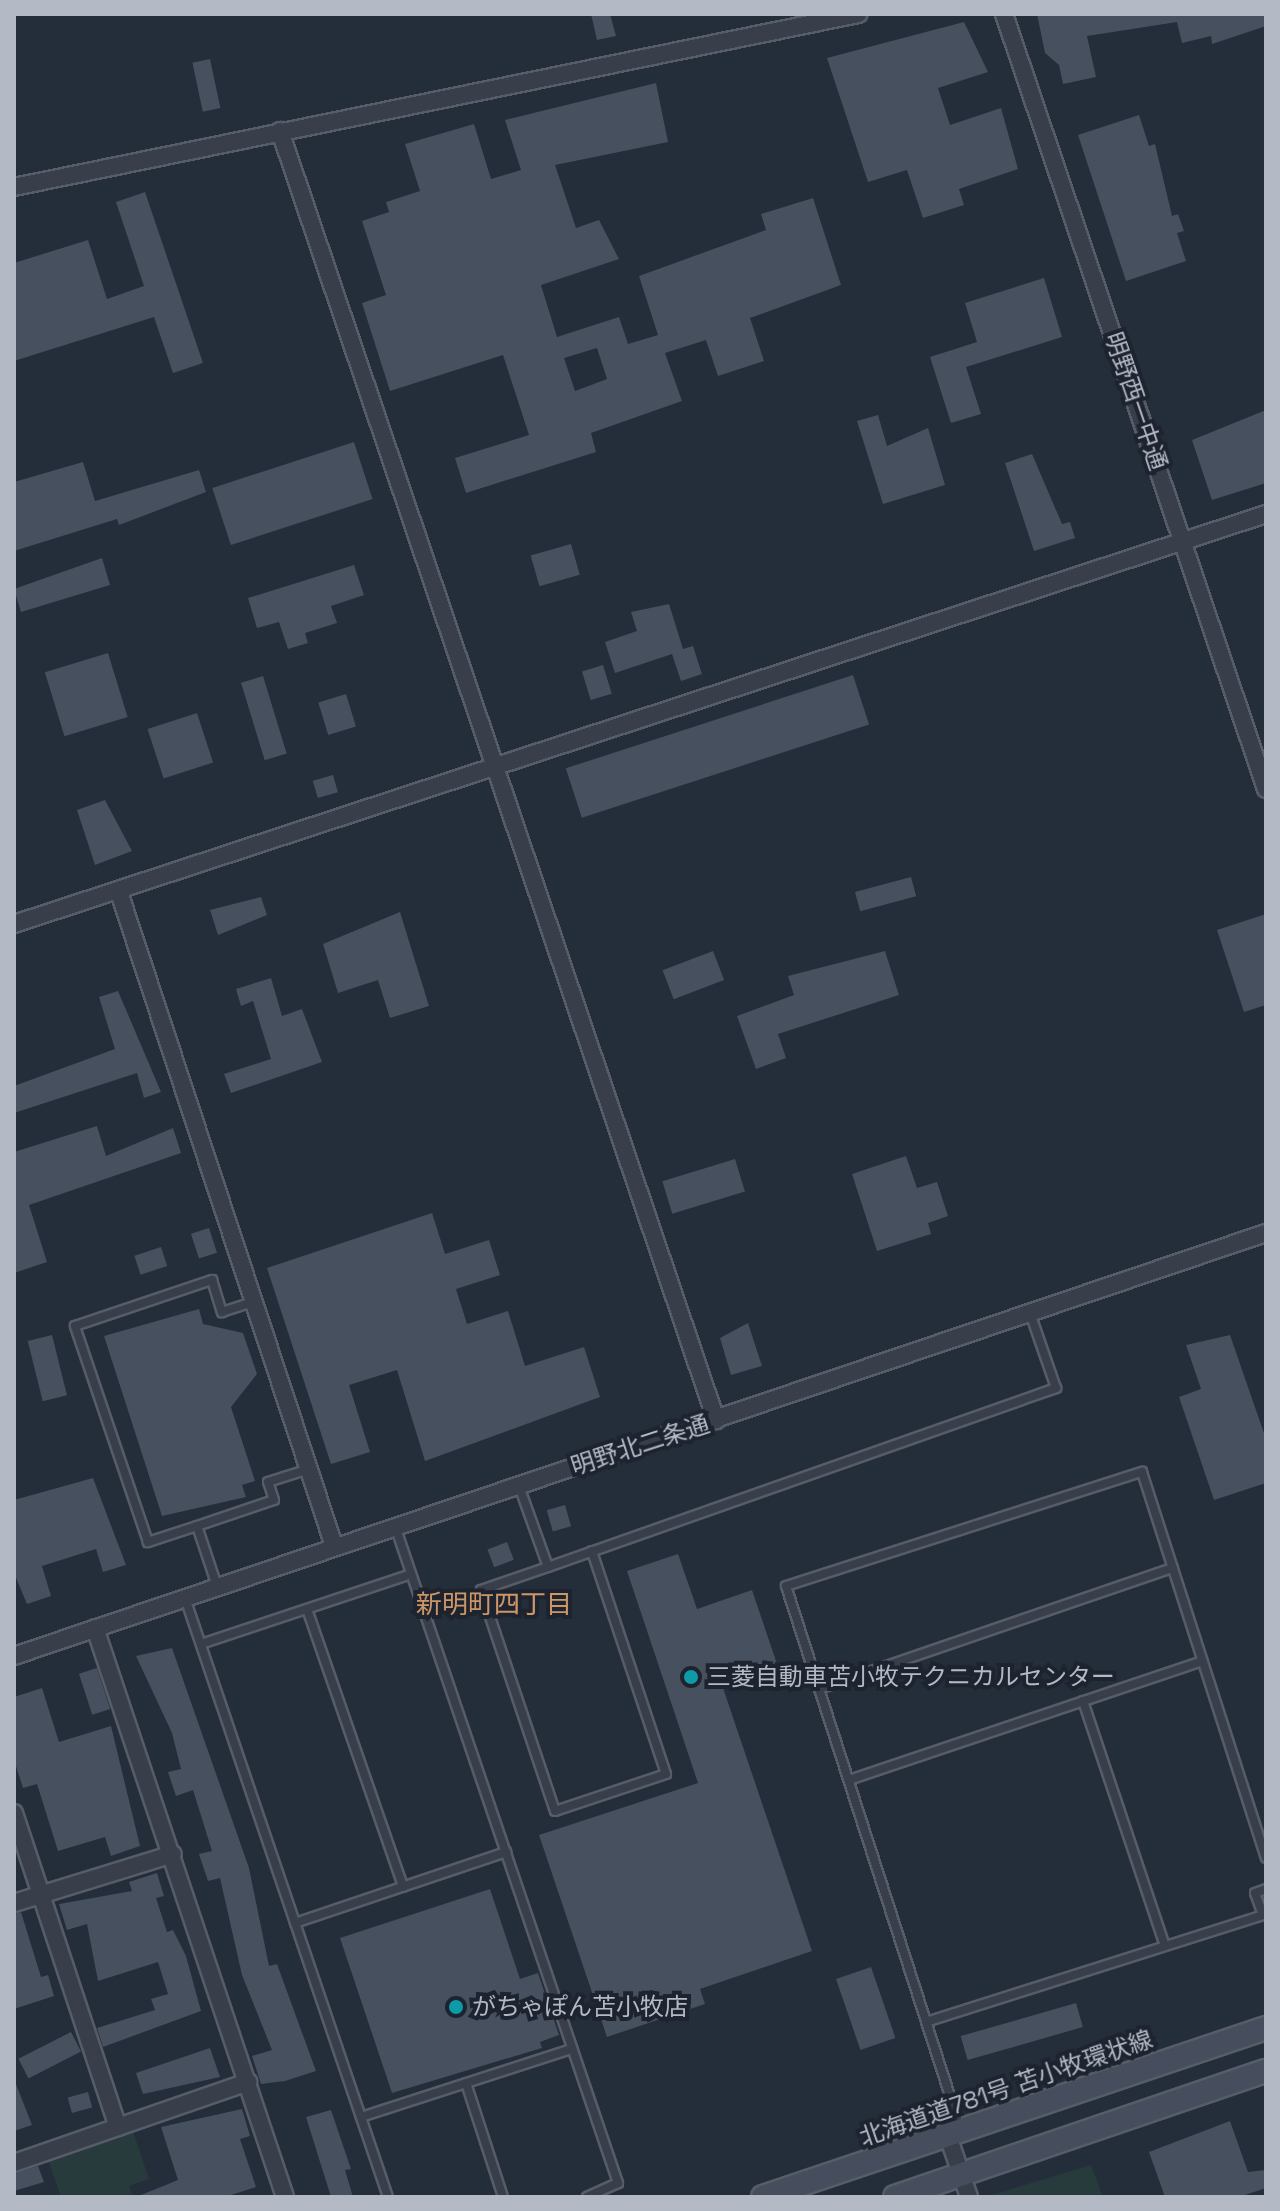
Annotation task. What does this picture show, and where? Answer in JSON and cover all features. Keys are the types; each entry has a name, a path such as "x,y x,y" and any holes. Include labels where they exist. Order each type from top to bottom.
{"main road":[{"name":"北海道道781号 苫小牧環状線","path":"763,2197 1266,2028"},
{"path":"895,2197 1266,2071"}],"street":[{"path":"14,187 858,14"},
{"name":"明野西一中通","path":"1004,14 1266,789"},
{"path":"280,131 716,1420"},
{"path":"15,920 119,892 494,771 1266,514"},
{"path":"119,892 334,1546"},
{"name":"明野北二条通","path":"14,1656 1266,1233"},
{"path":"95,1628 173,1854 285,2197"},
{"path":"14,1813 118,2127"},
{"path":"14,1903 173,1854"},
{"path":"14,2163 248,2082"},
{"path":"955,2134 961,2175 969,2197"}],"lane":[{"path":"254,1301 222,1312 212,1280 75,1326 148,1542 274,1500 268,1482 309,1469"},
{"path":"592,1551 666,1774 555,1811 481,1590 548,1567 592,1551 1056,1388 1030,1313"},
{"path":"955,2134 926,2022 786,1586 1142,1472 1266,1858"},
{"path":"518,1485 548,1567"},
{"path":"197,1526 217,1586"},
{"path":"395,1526 618,2183 583,2196"},
{"path":"819,1689 1173,1568"},
{"path":"201,1644 411,1574"},
{"path":"185,1597 388,2197"},
{"path":"307,1609 403,1887"},
{"path":"849,1780 1203,1661"},
{"path":"1083,1701 1165,1946"},
{"path":"295,1923 506,1852"},
{"path":"926,2022 1263,1915 1255,1893 1266,1889"},
{"path":"361,2117 572,2049"},
{"path":"466,2083 503,2197"}],"shaded area":[{"path":"133,2131 149,2179 129,2186 133,2197 61,2197 48,2160"},
{"path":"1091,2165 1103,2197 991,2195"}],"building":[{"path":"591,14 610,14 616,36 597,40"},
{"path":"1037,14 1266,14 1266,26 1212,44 1211,36 1182,43 1177,22 1087,36 1096,77 1063,84 1059,65 1045,53"},
{"path":"964,22 988,72 938,88 950,125 1001,108 1018,169 959,189 964,205 923,218 907,170 868,182 827,58"},
{"path":"210,59 220,108 203,112 192,63"},
{"path":"656,83 668,142 555,165 576,228 599,220 619,259 541,285 557,337 619,317 628,344 658,335 639,276 766,230 761,214 813,198 841,285 750,318 764,361 718,376 706,340 665,353 682,401 591,433 596,452 466,493 455,458 529,435 503,355 390,391 362,303 386,295 362,221 389,212 386,202 420,191 405,144 474,124 491,179 521,170 505,120","holes":["597,348 607,379 575,391 564,358"]},
{"path":"1139,115 1149,146 1155,144 1172,216 1178,214 1184,231 1177,233 1186,261 1126,281 1078,135"},
{"path":"145,192 203,363 173,373 154,317 14,361 14,263 88,240 107,299 144,286 116,202"},
{"path":"1044,278 1062,337 966,367 981,414 951,423 930,357 977,342 965,303"},
{"path":"1266,410 1266,483 1212,500 1192,440"},
{"path":"878,415 887,446 928,428 945,485 883,504 857,421"},
{"path":"354,442 373,499 231,545 212,488"},
{"path":"1032,454 1062,524 1070,522 1075,538 1034,551 1005,463"},
{"path":"83,462 95,501 199,470 206,492 119,525 117,519 14,551 14,482"},
{"path":"571,544 580,575 539,586 531,556"},
{"path":"102,558 110,585 21,612 14,589"},
{"path":"354,565 364,595 331,606 337,623 305,633 308,643 288,649 279,622 257,628 248,598"},
{"path":"669,604 683,649 693,646 702,674 681,681 672,654 615,673 605,642 637,631 631,612"},
{"path":"108,653 128,717 64,736 45,672"},
{"path":"603,665 612,694 591,700 582,671"},
{"path":"853,675 869,724 582,818 566,768"},
{"path":"263,676 287,753 265,760 241,683"},
{"path":"346,694 356,727 328,735 318,702"},
{"path":"197,713 213,762 164,779 148,729"},
{"path":"333,775 338,792 318,798 313,781"},
{"path":"105,800 132,851 95,865 77,810"},
{"path":"911,877 916,896 860,911 855,892"},
{"path":"261,897 267,915 218,935 210,910"},
{"path":"400,912 429,1006 390,1018 378,980 338,993 323,944"},
{"path":"1266,914 1266,1005 1244,1012 1217,930"},
{"path":"713,951 724,980 674,999 663,970"},
{"path":"885,951 899,995 778,1034 786,1058 756,1069 737,1016 794,995 788,976"},
{"path":"271,978 282,1016 302,1009 322,1062 231,1093 224,1074 271,1059 253,1001 241,1006 236,989"},
{"path":"118,991 161,1092 144,1098 137,1073 14,1113 14,1086 115,1049 99,997"},
{"path":"97,1126 106,1156 173,1128 181,1153 29,1205 47,1262 14,1273 14,1152"},
{"path":"906,1156 917,1188 937,1182 948,1216 928,1223 931,1234 877,1251 852,1174"},
{"path":"735,1159 745,1192 672,1214 662,1181"},
{"path":"432,1213 445,1254 489,1240 500,1275 456,1289 467,1324 508,1311 525,1366 584,1347 600,1397 425,1461 397,1370 349,1385 370,1452 331,1464 267,1268"},
{"path":"209,1228 217,1253 199,1259 191,1234"},
{"path":"161,1247 167,1266 141,1275 134,1256"},
{"path":"199,1309 203,1324 243,1333 257,1374 231,1407 255,1481 242,1485 246,1497 162,1516 104,1336"},
{"path":"748,1323 762,1366 731,1375 720,1338"},
{"path":"52,1335 67,1395 43,1401 28,1341"},
{"path":"1230,1335 1266,1439 1266,1483 1214,1500 1179,1397 1201,1389 1186,1345"},
{"path":"93,1478 126,1565 103,1572 96,1549 42,1566 51,1596 27,1604 14,1573 14,1500"},
{"path":"565,1505 571,1526 553,1531 547,1510"},
{"path":"507,1542 514,1560 494,1567 487,1550"},
{"path":"678,1554 697,1609 752,1590 777,1664 721,1682 812,1951 700,1989 705,2004 607,2037 539,1835 698,1783 627,1571"},
{"path":"172,1648 249,1868 269,1966 277,1964 316,2071 285,2081 261,2084 252,2056 272,2050 242,1975 220,1878 208,1881 199,1854 212,1851 193,1790 176,1796 168,1772 181,1769 172,1733 136,1656"},
{"path":"97,1668 110,1709 92,1715 79,1674"},
{"path":"42,1688 59,1742 111,1726 140,1846 111,1856 105,1837 58,1851 37,1784 23,1788 14,1760 14,1697"},
{"path":"157,1873 164,1896 156,1898 167,1932 173,1930 186,1956 201,2011 103,2047 97,2028 155,2010 151,1999 168,1994 158,1962 98,1981 87,1924 67,1930 59,1904 132,1891 129,1882"},
{"name":"がちゃぽん苫小牧店","path":"490,1889 520,1979 538,1973 559,2035 540,2042 542,2048 392,2093 340,1938"},
{"path":"21,1912 41,1977 48,1975 54,1996 14,2009 14,1914"},
{"path":"871,1967 895,2038 860,2050 836,1979"},
{"path":"1076,2003 1083,2027 968,2060 961,2036"},
{"path":"71,2032 81,2052 28,2078 18,2059"},
{"path":"210,2048 220,2077 143,2094 136,2073"},
{"path":"14,2079 32,2125 14,2131"},
{"path":"88,2092 92,2107 72,2113 68,2097"},
{"path":"242,2109 250,2136 240,2139 256,2187 225,2197 136,2197 178,2180 161,2127"},
{"path":"331,2110 351,2169 345,2170 353,2197 331,2197 306,2117"},
{"path":"1230,2121 1248,2172 1266,2170 1266,2188 1239,2197 1165,2197 1149,2152"},
{"path":"38,2166 44,2182 14,2191 14,2174"}],"place":[{"name":"三菱自動車苫小牧テクニカルセンター","path":"691,1677"},
{"name":"がちゃぽん苫小牧店","path":"456,2007"}],"district":[{"name":"新明町四丁目","path":"494,1605"}]}
